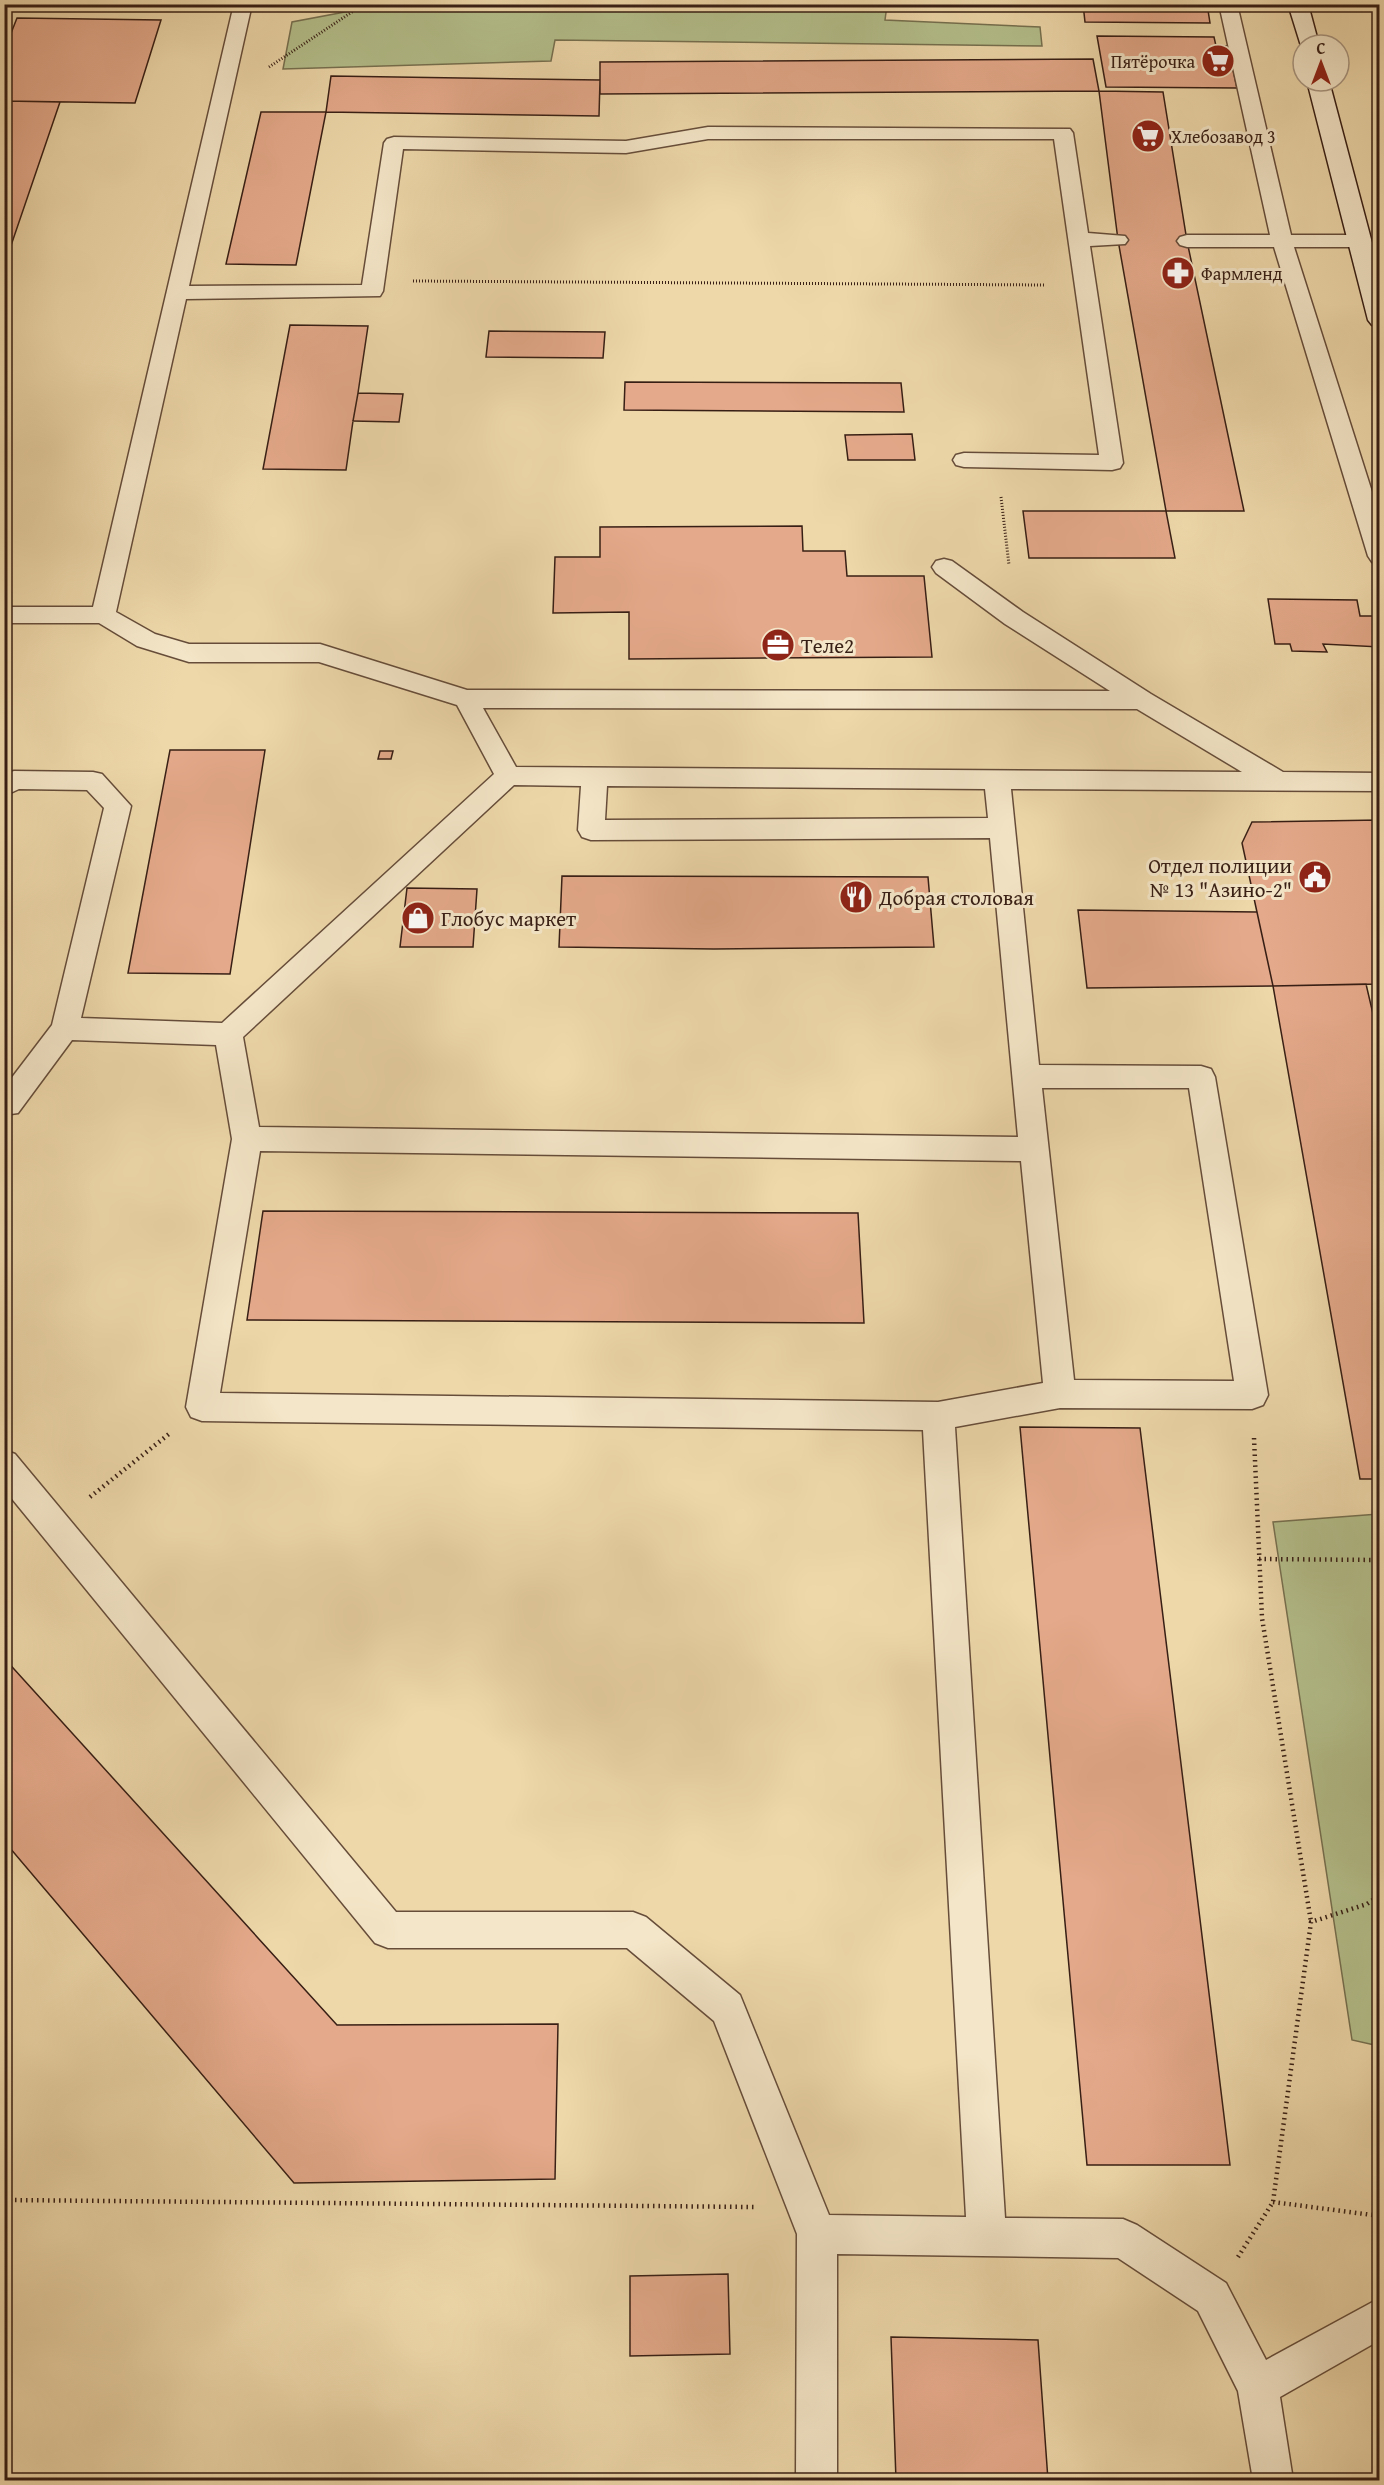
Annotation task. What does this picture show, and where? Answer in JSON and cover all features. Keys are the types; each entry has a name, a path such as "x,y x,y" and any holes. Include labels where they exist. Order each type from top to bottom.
{"main road":[{"path":"1298,4 1306,33"},
{"path":"1321,93 1380,320"}],"lane":[{"path":"103,615 243,4"},
{"path":"1228,4 1282,241 1380,556"},
{"path":"178,293 372,291 394,143 626,147 708,133 1063,133 1112,463 964,460"},
{"path":"1080,239 1118,240"},
{"path":"1187,241 1361,241"},
{"path":"944,567 1014,618 1142,700 1278,781"},
{"path":"4,615 103,615 146,640 189,653 320,653 466,699 1142,700"},
{"path":"466,699 508,776"},
{"path":"65,1029 228,1034 508,776 1380,782"},
{"path":"595,777 591,830 1001,828"},
{"path":"4,787 14,780 93,781 118,806 65,1029 6,1109"},
{"path":"997,780 1060,1394"},
{"path":"228,1034 247,1139 202,1407 938,1416 1060,1394 1252,1395 1202,1077 1026,1076"},
{"path":"247,1139 1034,1149"},
{"path":"938,1416 987,2238"},
{"path":"4,1464 388,1930 633,1930 727,2008 812,2221 816,2481"},
{"path":"812,2221 987,2238 1123,2239 1212,2297 1258,2387 1273,2481"},
{"path":"1258,2387 1380,2318"}],"path":[{"path":"220,100 364,4"},
{"path":"374,281 1086,285"},
{"path":"997,461 1014,618"},
{"path":"1212,2297 1273,2202 1311,1922 1262,1618 1252,1395"},
{"path":"55,1525 202,1407"},
{"path":"1259,1559 1380,1560"},
{"path":"1311,1922 1366,1904 1380,1895"},
{"path":"4,2200 812,2221"},
{"path":"1273,2202 1380,2216"}],"green space":[{"path":"382,5 887,5 885,20 1040,27 1042,46 555,40 551,61 283,69 292,22"},
{"path":"1380,1514 1379,2046 1352,2040 1273,1522"}],"building":[{"path":"1083,4 1207,4 1210,23 1085,22"},
{"path":"17,18 161,20 135,103 4,101 4,51"},
{"path":"1097,36 1214,37 1216,46 1228,46 1237,88 1106,87"},
{"path":"1093,59 1099,91 600,94 600,62"},
{"path":"331,76 600,80 599,116 326,112"},
{"path":"1099,91 1163,92 1187,241 1244,511 1166,511 1118,240"},
{"path":"4,101 60,102 4,266"},
{"path":"261,112 326,112 296,265 226,264"},
{"path":"290,325 368,326 358,393 403,394 399,422 353,421 346,470 263,469"},
{"path":"489,331 605,332 603,358 486,357"},
{"path":"625,382 901,383 904,412 624,410"},
{"path":"358,393 403,394 399,422 353,421"},
{"path":"912,434 915,460 848,460 845,435"},
{"path":"1023,511 1166,511 1175,558 1029,558"},
{"path":"802,526 803,551 845,551 847,576 924,576 932,657 629,659 629,612 553,613 555,557 600,557 600,527"},
{"path":"1268,599 1357,600 1360,616 1373,616 1374,611 1380,647 1323,644 1327,652 1292,651 1290,644 1275,644"},
{"path":"170,750 265,750 230,974 128,973"},
{"path":"380,751 393,751 391,759 378,759"},
{"name":"Отдел полиции № 13 \"Азино-2\"","path":"1380,820 1380,984 1273,986 1242,843 1252,822"},
{"path":"562,876 928,877 934,947 714,949 559,947"},
{"path":"407,888 477,889 473,947 400,947"},
{"path":"1078,910 1257,912 1273,986 1087,988"},
{"path":"1366,984 1380,1044 1380,1479 1360,1479 1273,986"},
{"path":"263,1211 858,1213 864,1323 247,1320"},
{"path":"1020,1427 1140,1428 1230,2165 1087,2165"},
{"path":"4,1658 337,2025 558,2024 555,2179 294,2183 4,1841"},
{"path":"728,2274 730,2354 630,2356 630,2276"},
{"path":"891,2337 1038,2340 1048,2480 896,2480"}],"place":[{"name":"Пятёрочка","path":"1218,61"},
{"name":"Хлебозавод 3","path":"1148,136"},
{"name":"Фармленд","path":"1178,273"},
{"name":"Теле2","path":"778,645"},
{"name":"Отдел полиции № 13 \"Азино-2\"","path":"1315,877"},
{"name":"Добрая столовая","path":"856,897"},
{"name":"Глобус маркет","path":"418,918"}]}
